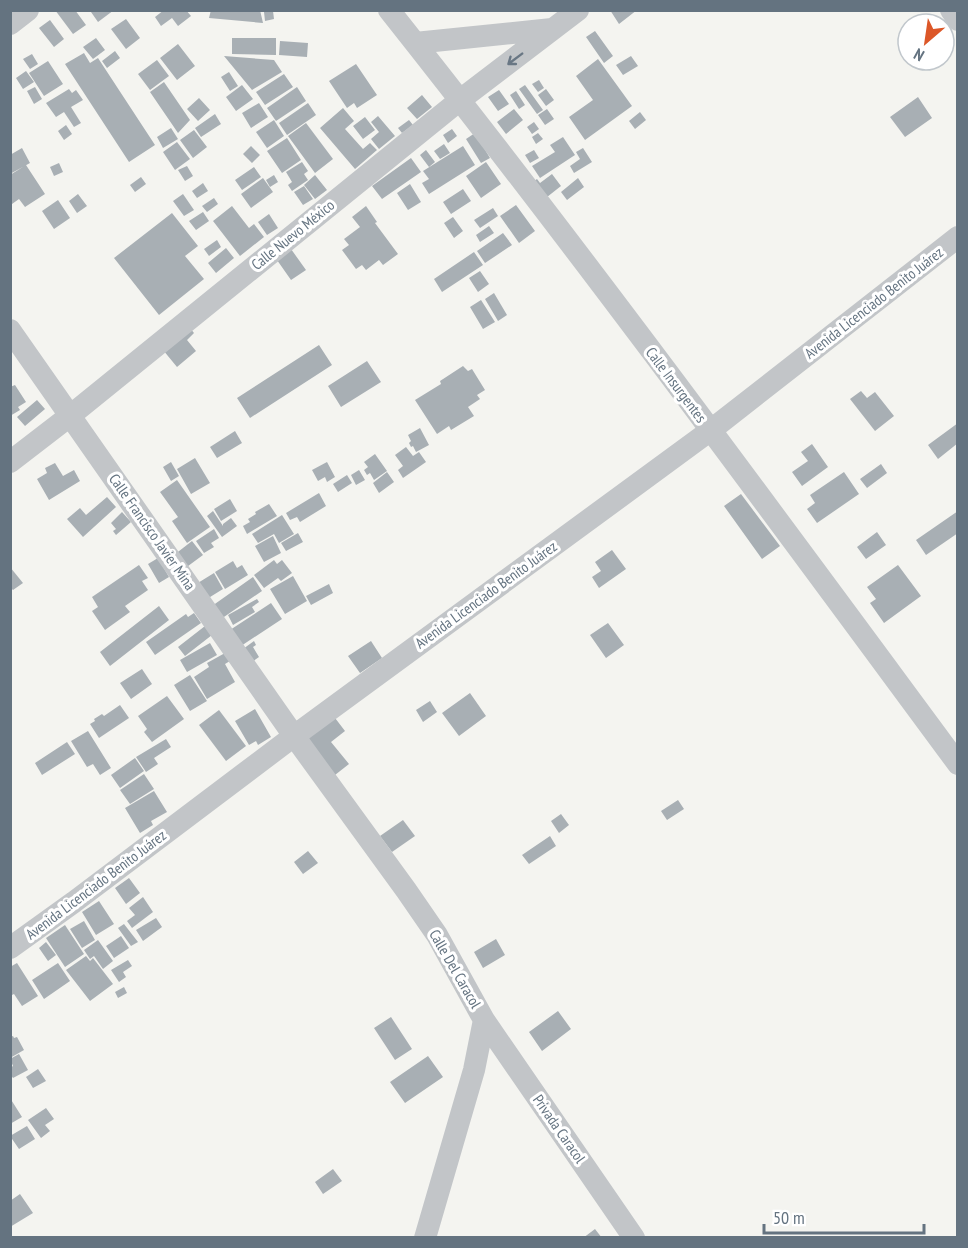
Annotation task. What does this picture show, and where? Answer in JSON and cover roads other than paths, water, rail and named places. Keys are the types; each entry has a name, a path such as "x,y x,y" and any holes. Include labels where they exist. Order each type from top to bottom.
{"street":[{"path":"10,24 28,10"},
{"name":"Calle Insurgentes","path":"389,10 711,430 957,765"},
{"name":"Calle Nuevo México","path":"10,462 460,100 578,10"},
{"path":"951,10 957,20"},
{"path":"415,43 553,29"},
{"name":"Avenida Licenciado Benito Juárez","path":"10,948 711,430 957,237"},
{"name":"Calle Francisco Javier Mina","path":"10,330 294,736"},
{"name":"Calle Del Caracol","path":"294,736 437,936 484,1020 474,1070 425,1238"},
{"name":"Privada Caracol","path":"484,1020 634,1238"}]}
